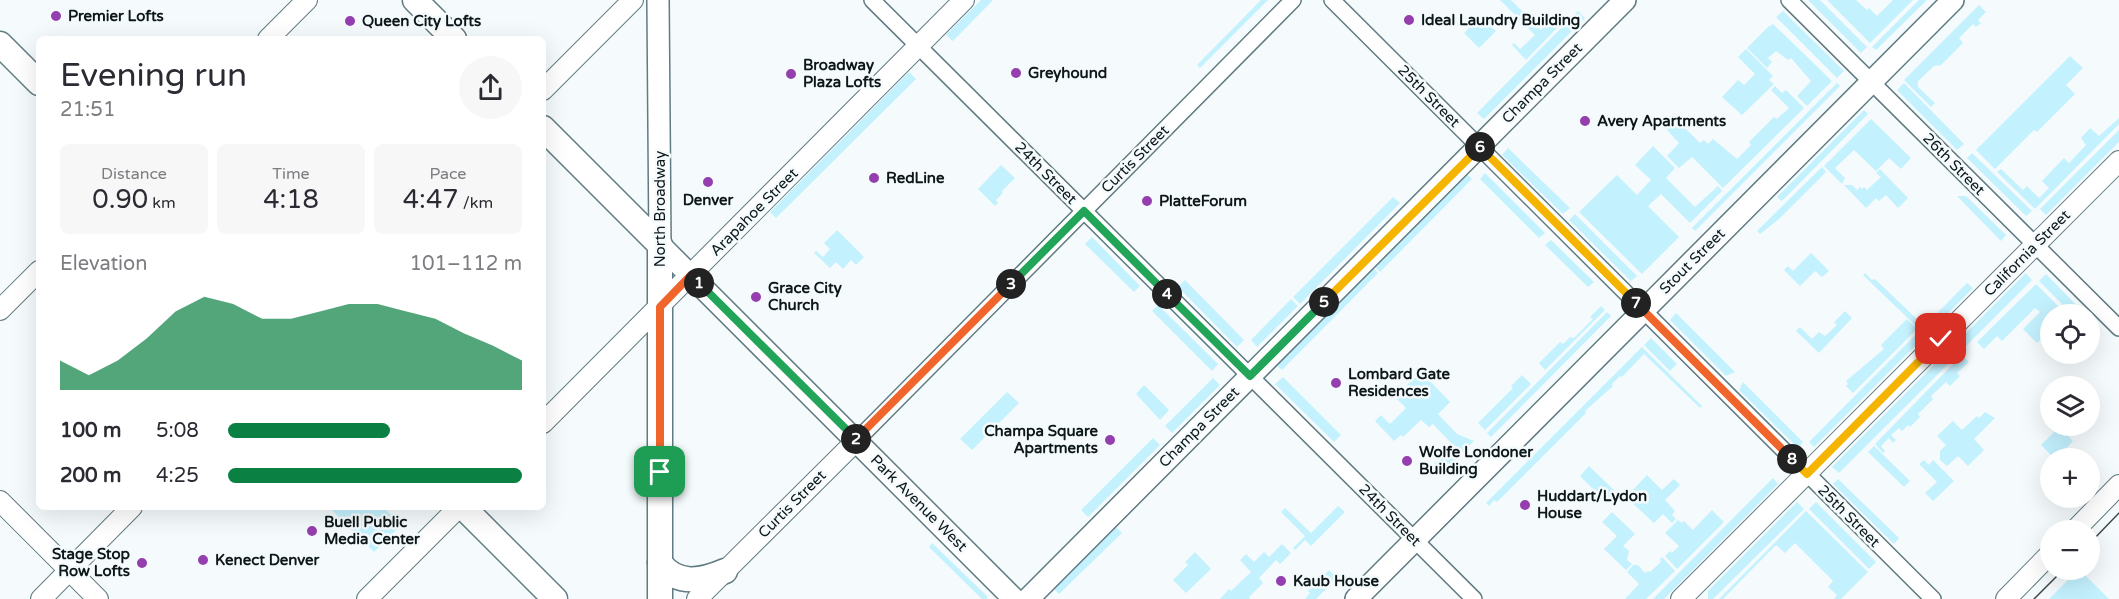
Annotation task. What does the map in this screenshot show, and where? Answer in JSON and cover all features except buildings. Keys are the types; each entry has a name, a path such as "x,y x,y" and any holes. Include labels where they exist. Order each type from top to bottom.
{"main road":[{"path":"415,0 451,36"},
{"name":"North Broadway","path":"658,0 660,599"},
{"name":"Champa Street","path":"1028,599 1625,0"},
{"name":"Stout Street","path":"1356,599 1953,0"},
{"path":"0,44 36,80"},
{"name":"Park Avenue West","path":"546,131 1014,599"},
{"path":"464,510 555,599"},
{"path":"660,563 671,574 689,580 708,578 725,571"}],"street":[{"path":"271,36 307,0"},
{"path":"546,87 633,0"},
{"name":"24th Street","path":"872,0 1474,599"},
{"name":"Arapahoe Street","path":"546,420 964,0"},
{"name":"Curtis Street","path":"697,599 1293,0"},
{"name":"25th Street","path":"1332,0 1933,599"},
{"name":"26th Street","path":"1789,0 2119,328"},
{"name":"California Street","path":"1681,599 2119,161"},
{"path":"0,310 36,274"},
{"path":"2085,520 2119,485"},
{"path":"0,501 98,599"},
{"path":"41,599 129,510"},
{"path":"367,599 458,510"},
{"path":"2006,599 2040,564"}],"shaded area":[{"path":"981,0 993,0 953,41 946,35"},
{"path":"1261,0 1268,0 1200,68 1197,65"},
{"path":"1500,0 1511,0 1541,30 1554,18 1561,24 1526,60 1512,45 1514,43 1520,49 1535,35"},
{"path":"1808,0 1820,0 1867,47 1861,53"},
{"path":"1827,0 1856,0 1877,16 1893,0 1913,0 1870,43"},
{"path":"1919,0 1927,0 1876,50 1872,47"},
{"path":"1979,5 1986,12 1978,20 1981,23 1976,27 1973,24 1959,38 1963,43 1941,65 1934,66 1918,81 1918,87 1935,103 1931,107 1904,80"},
{"path":"1578,11 1585,18 1484,119 1477,113"},
{"path":"1783,11 1844,71 1837,78 1776,17"},
{"path":"1480,17 1496,31 1479,48 1464,33"},
{"path":"1773,24 1832,81 1807,106 1797,96 1811,81 1791,58 1788,60 1776,51 1768,58 1772,62 1767,68 1747,48"},
{"path":"1746,49 1773,76 1769,80 1774,84 1742,115 1722,97 1738,80 1744,85 1755,74 1738,57"},
{"path":"2070,56 2083,68 2066,85 2075,94 1995,169 1976,150"},
{"path":"909,72 916,79 776,218 770,212"},
{"path":"1837,83 1840,86 1695,231 1692,228"},
{"path":"1904,83 1964,144 1957,150 1897,90"},
{"path":"1775,86 1782,93 1786,90 1804,108 1723,188 1692,157 1679,168 1667,156 1679,143 1667,130 1677,120 1700,143 1704,140 1708,144 1713,139 1737,159 1751,145 1749,142 1774,117 1777,119 1789,108 1771,90"},
{"path":"1864,110 1868,114 1782,201 1777,197"},
{"path":"2119,118 2119,124 2035,209 1997,172 2001,169 2023,190 2027,186 2039,198 2049,188 2042,181 2064,158 2069,163 2086,145 2081,138 2090,128 2099,136"},
{"path":"1871,119 1911,158 1901,169 1889,158 1876,171 1854,150 1835,168 1845,178 1842,184 1824,166"},
{"path":"2119,130 2119,142 2046,215 2040,209"},
{"path":"1653,146 1675,168 1666,178 1695,207 1718,186 1722,191 1690,223 1661,194 1648,206 1679,237 1642,274 1579,212 1617,175 1637,195 1651,180 1635,165"},
{"path":"1508,148 1570,208 1563,214 1502,155"},
{"path":"1972,153 2032,211 2026,216 1967,158"},
{"path":"1001,165 1015,178 1002,191 995,206 978,189"},
{"path":"1822,167 1826,172 1778,220 1760,234 1757,231"},
{"path":"1880,169 1908,198 1898,208 1886,195 1879,201 1876,198 1866,208 1844,185 1852,185 1857,190 1864,187 1867,190 1881,177 1876,173"},
{"path":"1466,173 1472,179 1380,272 1374,266"},
{"path":"1485,173 1545,233 1539,238 1480,179"},
{"path":"1957,196 1966,196 2006,235 2001,241"},
{"path":"1393,197 1400,203 1300,304 1293,297"},
{"path":"1575,214 1637,276 1631,281 1569,220"},
{"path":"837,230 864,257 856,265 851,260 843,269 836,262 830,268 814,253 816,251 823,257 830,249 824,243"},
{"path":"1092,237 1140,286 1134,292 1085,244"},
{"path":"1551,240 1594,282 1588,287 1545,245"},
{"path":"1811,253 1829,271 1822,277 1815,271 1800,286 1784,270 1788,266 1793,271"},
{"path":"1373,268 1378,273 1282,370 1276,365"},
{"path":"1865,273 1872,280 1875,279 1921,323 1917,327 1863,275"},
{"path":"2026,273 2032,280 1839,473 1832,467"},
{"path":"2046,274 2075,304 2062,304 2039,281"},
{"path":"1185,280 1244,340 1237,347 1178,287"},
{"path":"1967,283 1973,288 1814,447 1809,442"},
{"path":"2036,284 2056,304 2040,304 2040,312 2035,308 2002,341 1997,336 1984,349 1977,342"},
{"path":"1291,299 1298,306 1257,347 1251,340"},
{"path":"1158,305 1218,364 1212,371 1152,311"},
{"path":"1601,306 1605,310 1545,370 1539,363 1560,342 1563,344 1570,337 1574,338 1593,319 1590,317"},
{"path":"1845,311 1852,318 1819,353 1796,331 1800,327 1812,339 1819,332 1825,336 1837,325 1834,322"},
{"path":"1607,312 1611,316 1491,437 1487,433"},
{"path":"2040,312 2040,340 2037,343 2023,329"},
{"path":"1676,313 1735,372 1726,376 1670,320"},
{"path":"1907,319 1917,329 1853,393 1846,386 1848,384 1846,381 1884,349 1881,345"},
{"path":"1651,338 1677,364 1670,371 1644,345"},
{"path":"1642,347 1702,406 1700,408 1644,354 1497,502 1494,500 1489,506 1486,503"},
{"path":"1962,355 1969,362 1957,373 1960,376 1950,386 1946,382 1931,396 1933,399 1918,414 1920,417 1910,427 1908,425 1902,431 1899,428 1891,435 1896,440 1893,443 1889,438 1881,446 1885,451 1883,453 1875,444"},
{"path":"1421,372 1450,402 1438,414 1457,434 1474,441 1437,476 1430,468 1436,462 1438,463 1453,445 1433,424 1429,427 1421,420 1403,437 1401,435 1394,441 1375,421 1381,415 1390,424 1406,408 1395,397"},
{"path":"1522,375 1531,384 1485,430 1478,423 1513,388 1511,386"},
{"path":"1283,377 1341,435 1334,442 1275,384"},
{"path":"1213,378 1220,385 1172,433 1165,426"},
{"path":"1743,382 1803,442 1798,448 1739,390"},
{"path":"1144,385 1169,410 1160,420 1136,394"},
{"path":"1007,392 1019,403 972,450 960,439"},
{"path":"1985,412 1995,418 1974,439 1984,450 1968,466 1958,456 1947,466 1940,460 1940,451 1946,445 1937,436 1953,421 1962,430"},
{"path":"2050,436 2068,436 2073,441 2067,448 2044,448 2041,445"},
{"path":"1153,438 1160,445 1088,517 1081,510"},
{"path":"1874,446 1910,481 1904,487 1868,452"},
{"path":"1924,460 1929,465 1933,460 1954,481 1933,501 1925,493 1937,482 1919,464"},
{"path":"1589,466 1616,492 1606,502 1580,476"},
{"path":"1647,475 1662,490 1674,479 1680,485 1665,500 1675,511 1672,515 1676,519 1672,523 1663,514 1654,523 1628,499 1630,497 1628,495"},
{"path":"1773,478 1778,484 1664,599 1653,599"},
{"path":"1838,479 1899,538 1894,544 1833,484"},
{"path":"1797,502 1804,509 1713,599 1708,599 1708,591"},
{"path":"1816,502 1876,562 1869,569 1809,509"},
{"path":"1338,506 1345,512 1311,546 1305,540 1295,550 1293,548 1305,536 1281,512 1285,508 1311,533"},
{"path":"332,510 386,510 401,525 374,552"},
{"path":"1712,510 1724,522 1677,569 1665,556 1679,546 1665,533 1678,520 1682,523 1684,521 1693,530"},
{"path":"1806,511 1868,572 1841,599 1834,599 1837,595 1828,587 1833,581 1795,543 1785,553 1776,545 1723,599 1719,599"},
{"path":"1612,512 1635,534 1623,546 1629,551 1627,560 1632,564 1626,570 1604,549 1617,536 1602,522"},
{"path":"1115,526 1122,533 1059,594 1052,587"},
{"path":"932,543 988,597 986,599 982,599 929,547"},
{"path":"1282,544 1291,553 1280,564 1276,560 1259,578 1263,583 1249,597 1250,599 1220,599 1251,572 1240,560 1246,554 1254,562 1264,552 1269,557"},
{"path":"1195,552 1211,569 1186,593 1173,580 1188,565 1185,562"},
{"path":"1662,557 1675,571 1646,599 1625,599 1639,584 1627,572 1633,565 1638,565 1645,573 1650,572 1661,562"},
{"path":"1329,570 1337,578 1316,599 1305,599 1310,593 1308,591"},
{"path":"2068,580 2090,580 2109,599 2049,599"}],"tram line":[{"path":"2100,533 2119,513"},
{"path":"2034,599 2053,580"}],"place":[{"name":"Premier Lofts","path":"56,16"},
{"name":"Ideal Laundry Building","path":"1409,20"},
{"name":"Queen City Lofts","path":"350,21"},
{"name":"Greyhound","path":"1016,73"},
{"name":"Broadway Plaza Lofts","path":"791,74"},
{"name":"Avery Apartments","path":"1585,121"},
{"name":"RedLine","path":"874,178"},
{"name":"Denver","path":"708,182"},
{"name":"PlatteForum","path":"1147,201"},
{"name":"Grace City Church","path":"756,297"},
{"name":"Lombard Gate Residences","path":"1336,383"},
{"name":"Champa Square Apartments","path":"1110,440"},
{"name":"Wolfe Londoner Building","path":"1407,461"},
{"name":"Huddart/Lydon House","path":"1525,505"},
{"name":"Buell Public Media Center","path":"312,531"},
{"name":"Kenect Denver","path":"203,560"},
{"name":"Stage Stop Row Lofts","path":"142,563"},
{"name":"Kaub House","path":"1281,581"}],"route":[{"path":"660,472 660,307 691,275 857,440 1084,211 1250,376 1479,146 1807,474 1941,339"}]}
